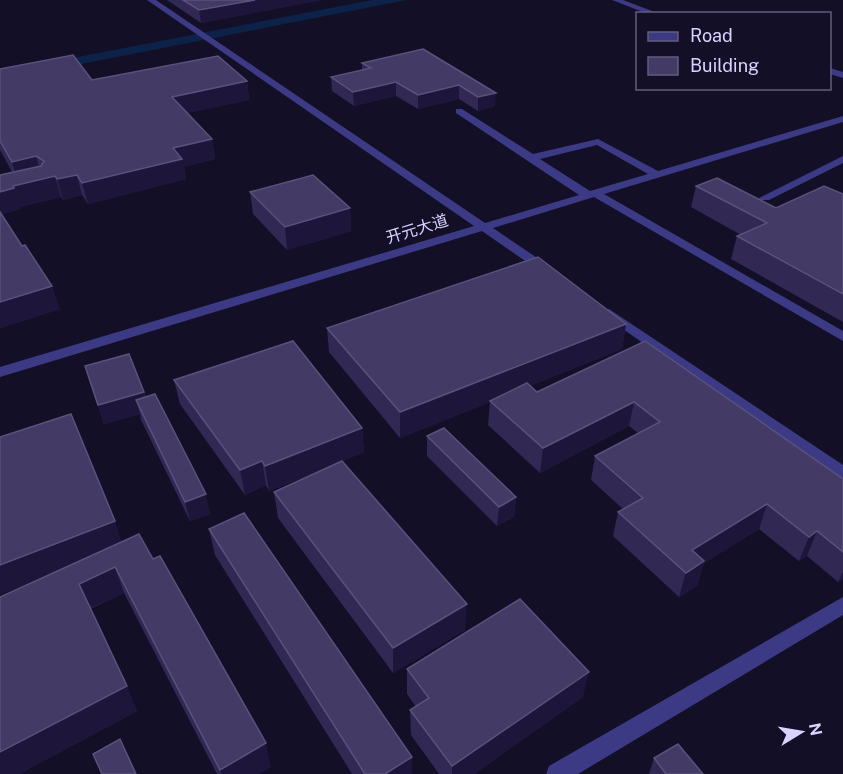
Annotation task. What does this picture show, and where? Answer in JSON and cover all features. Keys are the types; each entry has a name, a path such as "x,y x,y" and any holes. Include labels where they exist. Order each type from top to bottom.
{"street":[{"path":"151,0 561,280"},
{"path":"616,0 651,12"},
{"path":"459,111 593,195 843,337"},
{"name":"开元大道","path":"0,372 843,119"},
{"path":"531,158 598,142 657,176"},
{"path":"765,198 843,159"},
{"path":"600,306 843,473"},
{"path":"557,774 840,612"}],"water":[{"path":"372,0 407,0 0,80 0,72"}],"building":[{"path":"183,0 255,0 199,10"},
{"path":"423,49 496,93 478,97 459,85 418,95 396,82 353,92 331,77 371,68 362,63"},
{"path":"73,55 92,80 218,56 247,81 172,97 212,139 173,148 182,159 82,183 77,175 57,179 55,176 13,186 14,188 0,192 0,175 41,166 44,161 36,156 12,162 0,141 0,69"},
{"path":"313,175 350,208 285,227 250,192"},
{"path":"717,178 776,208 824,186 843,194 843,294 737,236 767,223 696,186"},
{"path":"0,212 22,246 25,245 52,286 0,302"},
{"path":"538,257 626,324 400,412 327,328"},
{"path":"293,341 362,428 265,466 262,461 240,470 174,380"},
{"path":"645,341 843,479 843,552 817,531 809,537 767,504 692,550 704,561 686,573 618,512 643,498 595,456 660,422 634,402 543,448 490,401 527,383 537,392"},
{"path":"129,354 144,392 98,405 85,366"},
{"path":"155,394 206,494 185,502 136,400"},
{"path":"71,414 115,521 0,565 0,437"},
{"path":"444,428 516,497 499,507 427,436"},
{"path":"342,461 467,604 393,648 274,492"},
{"path":"244,513 412,757 385,774 365,774 209,529"},
{"path":"139,534 153,559 160,556 266,743 220,770 115,567 79,584 127,686 0,752 0,597"},
{"path":"520,599 589,672 452,766 410,710 429,698 407,669"},
{"path":"120,739 136,774 102,774 93,754"},
{"path":"678,744 703,774 666,774 654,758"}]}
